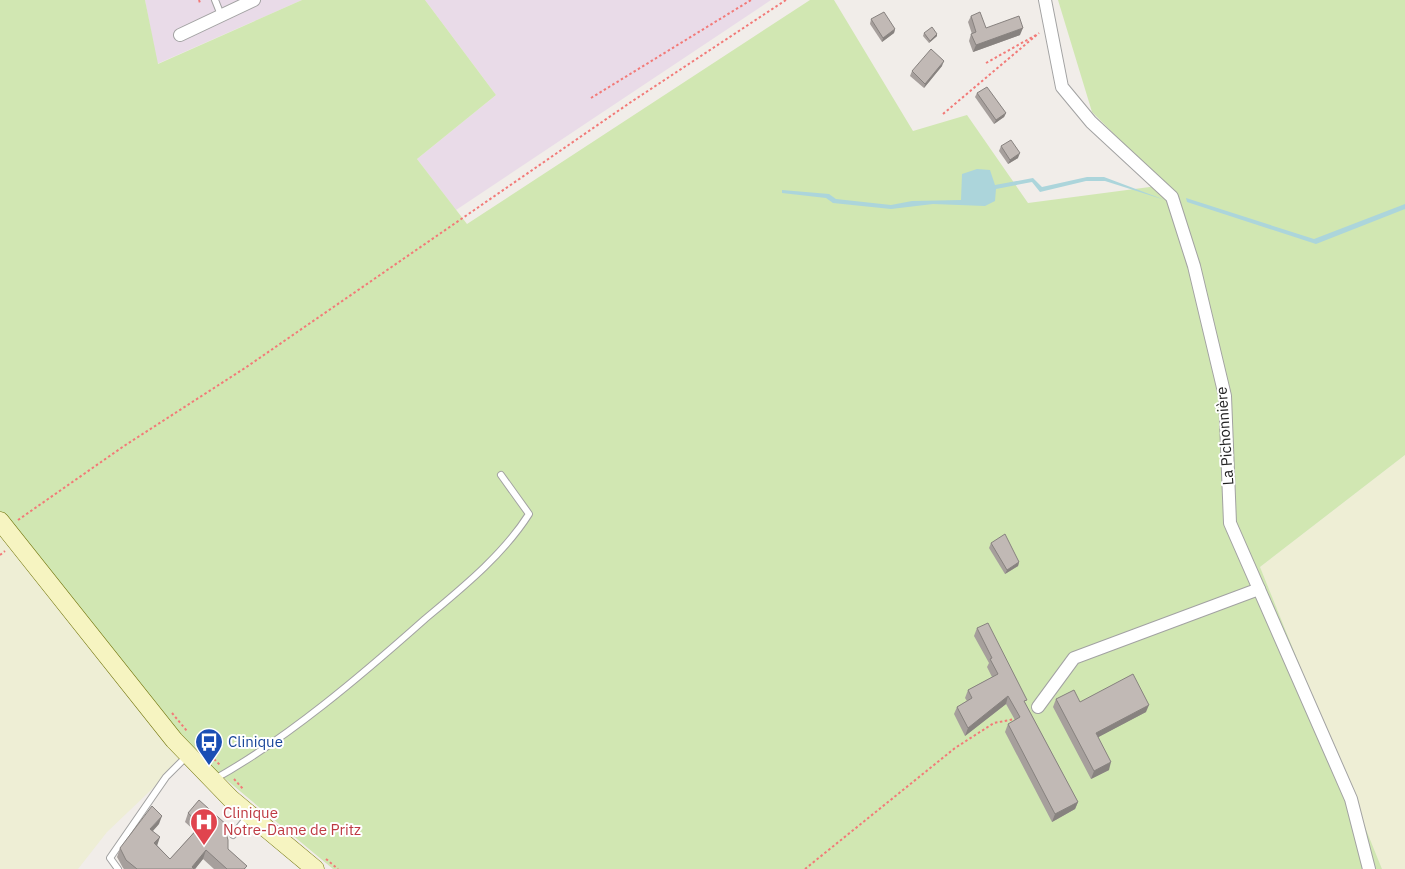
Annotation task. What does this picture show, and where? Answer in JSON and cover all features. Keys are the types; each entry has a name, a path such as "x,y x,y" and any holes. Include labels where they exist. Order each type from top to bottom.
{"street":[{"path":"180,35 254,0"},
{"name":"La Pichonnière","path":"1045,0 1046,33 1062,87 1091,122 1172,197 1194,266 1225,396 1230,523 1351,799 1369,869"},
{"path":"2,527 17,543 188,756 220,776 250,814 319,863"},
{"path":"1038,707 1074,658 1259,589"}],"lane":[{"path":"215,0 221,15"},
{"path":"220,776 361,675 461,588 517,533 529,514 501,475"},
{"path":"118,869 110,858 166,777 188,756"},
{"path":"233,835 250,814"}],"path":[{"path":"199,0 200,4"},
{"path":"591,98 751,0"},
{"path":"2,527 245,368 631,102 786,0"},
{"path":"986,63 1046,33"},
{"path":"943,114 1046,33"},
{"path":"0,555 17,543"},
{"path":"805,869 955,748 994,723 1020,718 1038,707"},
{"path":"170,710 188,733"},
{"path":"207,752 220,776 247,793"},
{"path":"319,863 338,869"}],"shaded area":[{"path":"145,0 302,0 157,64"},
{"path":"425,0 771,0 456,210 417,159 496,95"}],"green space":[{"path":"0,0 145,0 158,64 302,0 425,0 496,95 417,159 467,224 810,0 834,0 913,131 967,115 1028,203 1165,185 1092,112 1058,0 1405,0 1405,455 1260,567 1382,869 333,869 192,751 0,517"},
{"path":"1405,455 1405,869 1382,869 1260,567"},
{"path":"0,517 192,751 107,832 78,869 0,869"}],"water":[{"path":"977,169 990,170 995,185 1033,178 1042,187 1087,177 1104,177 1165,200 1105,181 1086,181 1040,192 1032,182 996,189 995,201 985,206 933,204 891,209 833,203 826,198 782,193 782,190 829,194 836,199 891,205 912,201 961,200 962,174"},
{"path":"1186,198 1314,239 1405,204 1405,209 1316,244 1187,202"}],"building":[{"path":"884,12 895,29 883,38 871,19"},
{"path":"980,12 986,28 1019,16 1023,28 976,45 971,34 976,32 971,16"},
{"path":"932,27 937,34 930,41 924,33"},
{"path":"931,49 944,61 925,84 912,71"},
{"path":"987,87 1006,113 996,120 977,93"},
{"path":"1011,140 1020,153 1010,160 1001,146"},
{"path":"1005,534 1019,562 1007,570 991,543"},
{"path":"988,623 1027,700 1024,701 1078,802 1055,814 1008,724 1020,717 1008,696 968,728 957,707 972,698 968,690 998,674 977,628"},
{"path":"1133,674 1149,705 1096,733 1111,762 1094,771 1056,699 1074,690 1080,702"},
{"path":"199,800 228,826 225,829 228,849 247,866 244,869 227,869 206,850 192,867 194,869 137,869 126,860 120,848 152,806 162,816 150,829 160,837 154,843 170,859 201,825 188,813"}],"place":[{"name":"Clinique","path":"209,766"},
{"name":"Clinique Notre-Dame de Pritz","path":"204,846"}]}
